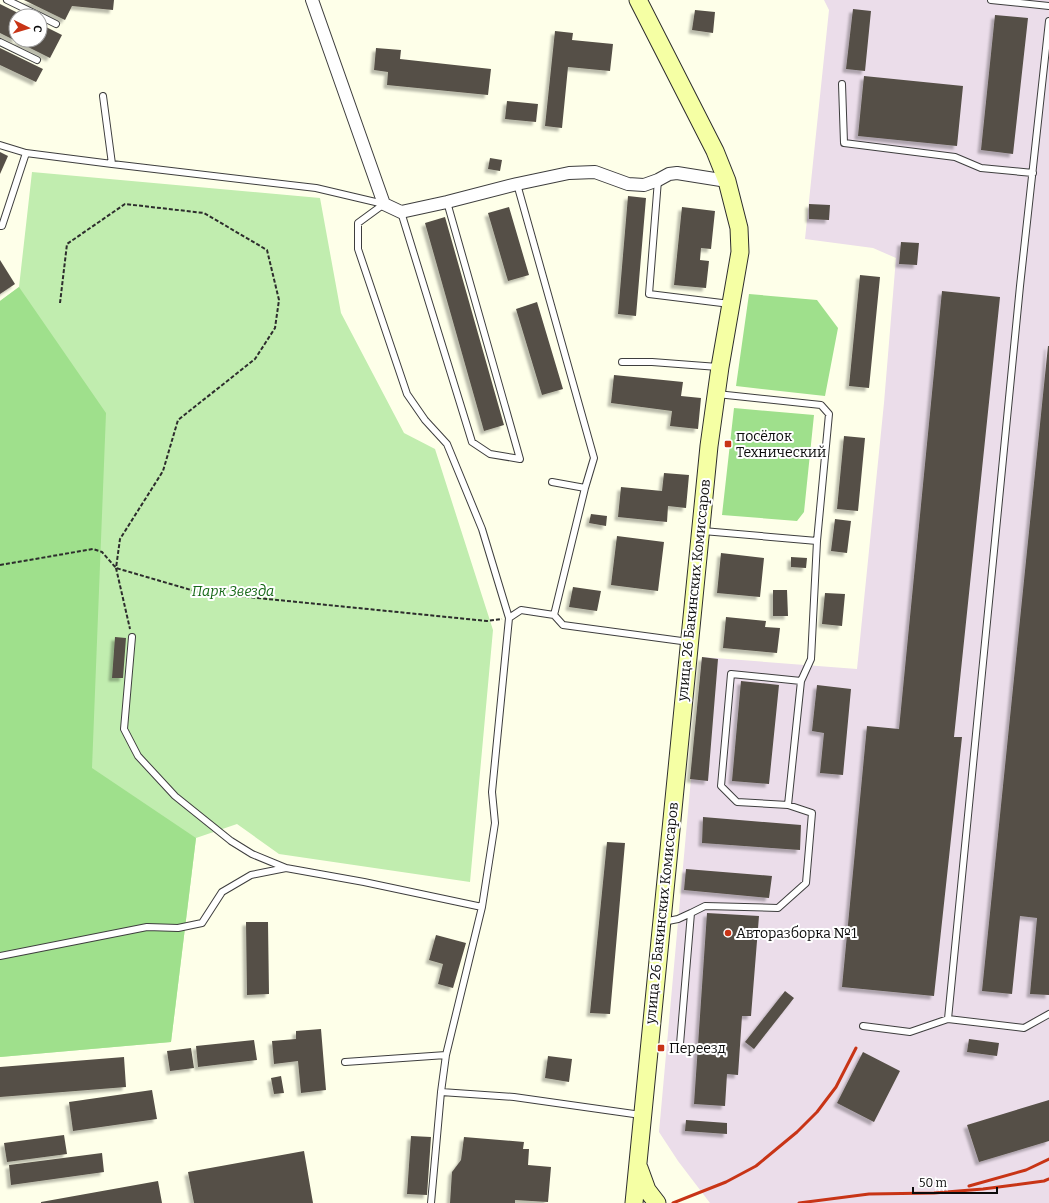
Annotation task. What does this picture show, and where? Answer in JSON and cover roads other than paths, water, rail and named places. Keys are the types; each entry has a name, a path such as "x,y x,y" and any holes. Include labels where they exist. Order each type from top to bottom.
{"main road":[{"name":"улица 26 Бакинских Комиссаров","path":"634,1203 689,642 716,394 740,252 739,228 727,181 715,151 638,0"},
{"path":"637,1163 647,1190 657,1203"}],"street":[{"path":"312,0 384,204 401,212 569,173 595,172 628,184 644,185 669,174 677,173 727,181"}],"lane":[{"path":"7,0 24,8"},
{"path":"991,0 1049,6"},
{"path":"48,20 56,24"},
{"path":"948,1019 1019,302 1049,21"},
{"path":"0,42 37,60"},
{"path":"842,84 844,143 955,157 981,168 1033,173"},
{"path":"103,96 112,164"},
{"path":"0,145 26,153 316,188 384,204"},
{"path":"0,226 2,226 26,153"},
{"path":"658,180 649,294 730,304"},
{"path":"517,184 594,458 585,488 554,615"},
{"path":"401,212 472,442 490,454 520,459 447,202"},
{"path":"384,204 358,223 358,249 407,394 425,420 447,444 482,530 509,618 492,792 495,823 482,907 446,1055 441,1092 432,1203"},
{"path":"622,362 652,362 720,367"},
{"path":"716,394 821,405 829,414 817,541 811,659 801,681 788,805"},
{"path":"552,482 585,488"},
{"path":"701,531 817,541"},
{"path":"509,618 521,610 554,615 563,625 689,642"},
{"path":"132,637 124,729 138,756 175,796 231,841 252,854 286,868 364,882 482,907"},
{"path":"661,922 678,919 705,906 778,908 806,883 812,813 788,805 737,802 721,786 731,674 801,681"},
{"path":"0,956 147,927 178,928 202,923 222,892 251,875 286,868"},
{"path":"680,1044 691,913"},
{"path":"863,1026 910,1032 948,1019 1024,1028 1049,1014"},
{"path":"345,1062 446,1055"},
{"path":"441,1092 514,1097 642,1116"}],"railway":[{"path":"673,1203 726,1182 756,1166 797,1132 817,1112 836,1087 856,1048"},
{"path":"969,1186 1026,1170 1049,1159"},
{"path":"799,1203 869,1194 934,1193 983,1189 1044,1181 1049,1179"}],"place":[{"name":"посёлок Технический","path":"728,444"},
{"name":"Авторазборка №1","path":"728,933"},
{"name":"Переезд","path":"661,1048"}],"park label":[{"name":"Парк Звезда","path":"233,591"}]}
